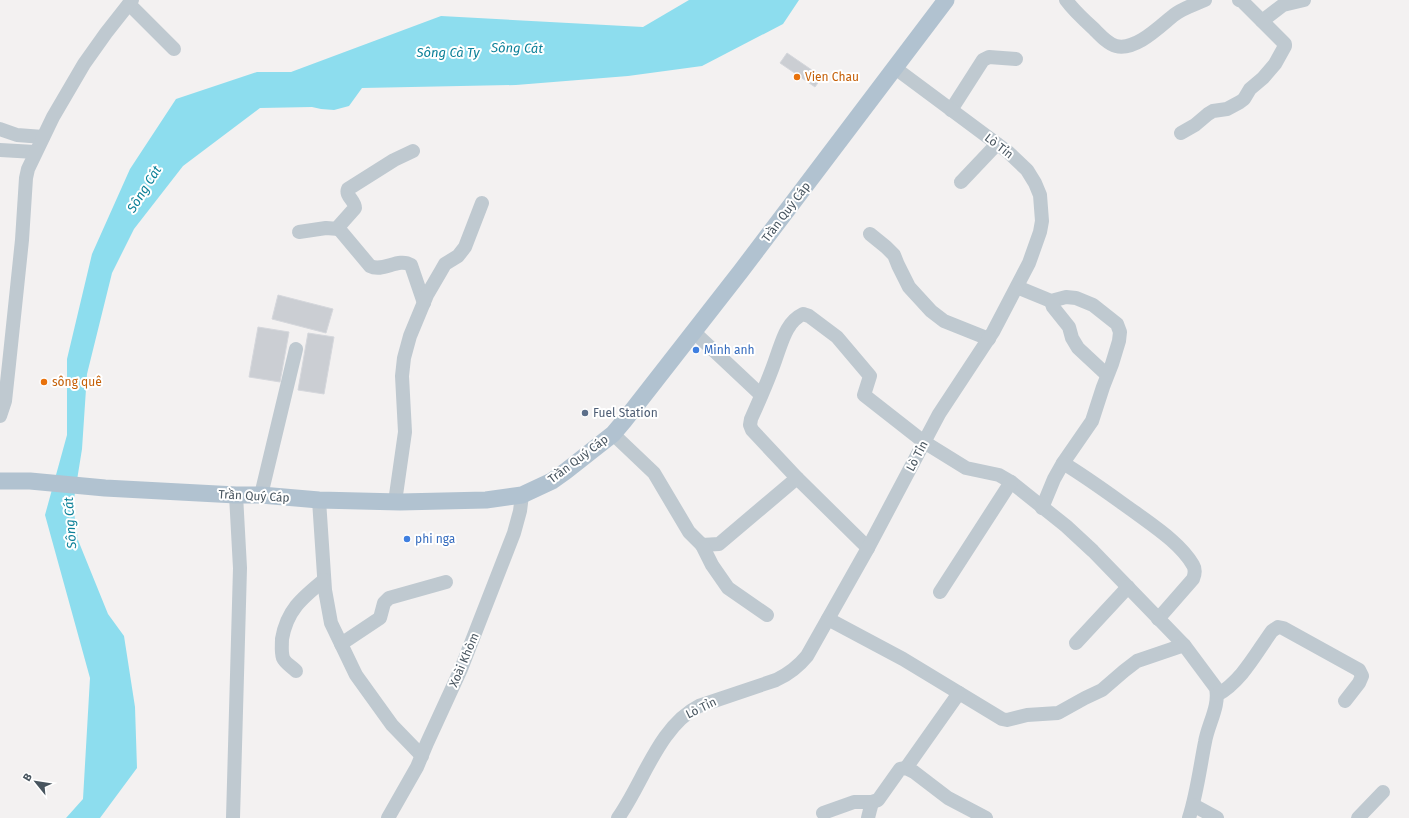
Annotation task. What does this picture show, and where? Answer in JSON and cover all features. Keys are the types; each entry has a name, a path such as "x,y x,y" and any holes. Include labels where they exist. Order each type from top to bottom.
{"main road":[{"name":"Trần Quý Cáp","path":"0,481 30,481 105,488 261,495 319,500 395,502 468,501 507,498 522,495 538,488 566,472 613,434 644,397 946,0"}],"street":[{"path":"1066,0 1076,13 1104,39 1115,46 1133,44 1147,37 1174,14 1205,0"},
{"path":"1181,133 1196,125 1213,111 1227,109 1244,99 1250,89 1263,78 1275,64 1284,48 1285,44 1242,1 1239,0"},
{"path":"1262,21 1283,5 1304,0"},
{"path":"0,416 5,401 5,350 22,240 26,178 31,160 84,64 131,2 174,49"},
{"path":"951,110 983,60 989,57 1016,58"},
{"name":"Lò Tỉn","path":"618,818 629,802 660,746 680,718 699,706 787,675 799,666 807,656 868,548 948,399 989,339 1029,263 1040,232 1042,205 1035,183 1027,170 997,144 895,68"},
{"path":"0,129 17,135 43,137"},
{"path":"961,182 997,144"},
{"path":"0,150 35,152"},
{"path":"339,229 339,226 355,208 355,203 348,195 348,189 394,160 413,151"},
{"path":"395,502 405,432 402,376 404,358 410,336 424,303 445,264 461,253 475,223 482,203"},
{"path":"299,232 326,228 339,229 370,266 374,268 379,268 398,262 406,262 411,265 424,303"},
{"path":"870,234 894,255 909,287 931,311 944,321 989,339"},
{"path":"1017,287 1051,301 1066,297 1076,298 1093,304 1118,324 1120,332 1108,375 1092,421 1063,463 1054,479 1042,508"},
{"path":"1051,301 1053,307 1069,327 1072,338 1078,348 1108,375"},
{"path":"868,548 797,478 752,430 750,425 782,339 797,317 805,314 837,337 870,376 864,395 924,442 966,468 999,475 1011,482 1066,526 1093,551 1184,645 1216,688 1217,695 1204,743 1204,755 1191,811 1217,818"},
{"path":"694,332 761,395"},
{"path":"261,495 296,349"},
{"path":"613,434 654,473 689,532 702,545 712,565 728,588 767,615"},
{"path":"1063,463 1087,478 1158,530 1180,549 1193,564 1195,571 1193,579 1158,619"},
{"path":"702,545 719,544 797,478"},
{"path":"940,592 1011,482"},
{"path":"233,818 240,568 236,495"},
{"name":"Xoài Khòm","path":"388,818 417,767 461,670 514,532 520,511 522,495"},
{"path":"319,500 324,580 331,624 356,675 392,726 422,756"},
{"path":"296,671 283,659 281,649 284,629 288,616 300,599 324,580"},
{"path":"341,644 380,618 384,603 389,598 446,582"},
{"path":"1076,643 1128,587"},
{"path":"828,619 903,659 1002,719 1007,720 1027,715 1058,714 1102,690 1124,670 1137,661 1184,645"},
{"path":"1217,695 1231,685 1243,673 1272,630 1278,627 1283,628 1359,670 1362,676 1359,684 1344,701"},
{"path":"906,768 959,693"},
{"path":"823,813 854,802 872,802 878,800 900,769 906,768 914,772 948,798 986,818"},
{"path":"1358,818 1383,792"},
{"path":"868,818 872,802"}],"water":[{"path":"689,0 799,0 783,24 702,66 628,76 516,85 362,88 349,106 334,110 312,107 260,108 183,166 134,229 112,273 87,374 82,449 73,505 78,540 108,614 124,636 135,707 137,768 100,818 66,818 83,799 90,678 45,515 67,435 67,359 92,254 130,169 176,99 257,72 291,72 441,16 643,27"}],"building":[{"path":"787,53 822,77 815,87 780,63"},
{"path":"278,295 333,309 326,333 272,319"},
{"path":"258,327 289,332 280,382 249,377"},
{"path":"308,333 334,337 324,394 298,390"}],"place":[{"name":"Vien Chau","path":"797,77"},
{"name":"Minh anh","path":"696,350"},
{"name":"sông quê","path":"44,382"},
{"name":"Fuel Station","path":"585,413"},
{"name":"phi nga","path":"407,539"}],"water label":[{"name":"Sông Cát","path":"517,48"},
{"name":"Sông Cà Ty","path":"448,52"},
{"name":"Sông Cát","path":"144,189"},
{"name":"Sông Cát","path":"70,523"}]}
